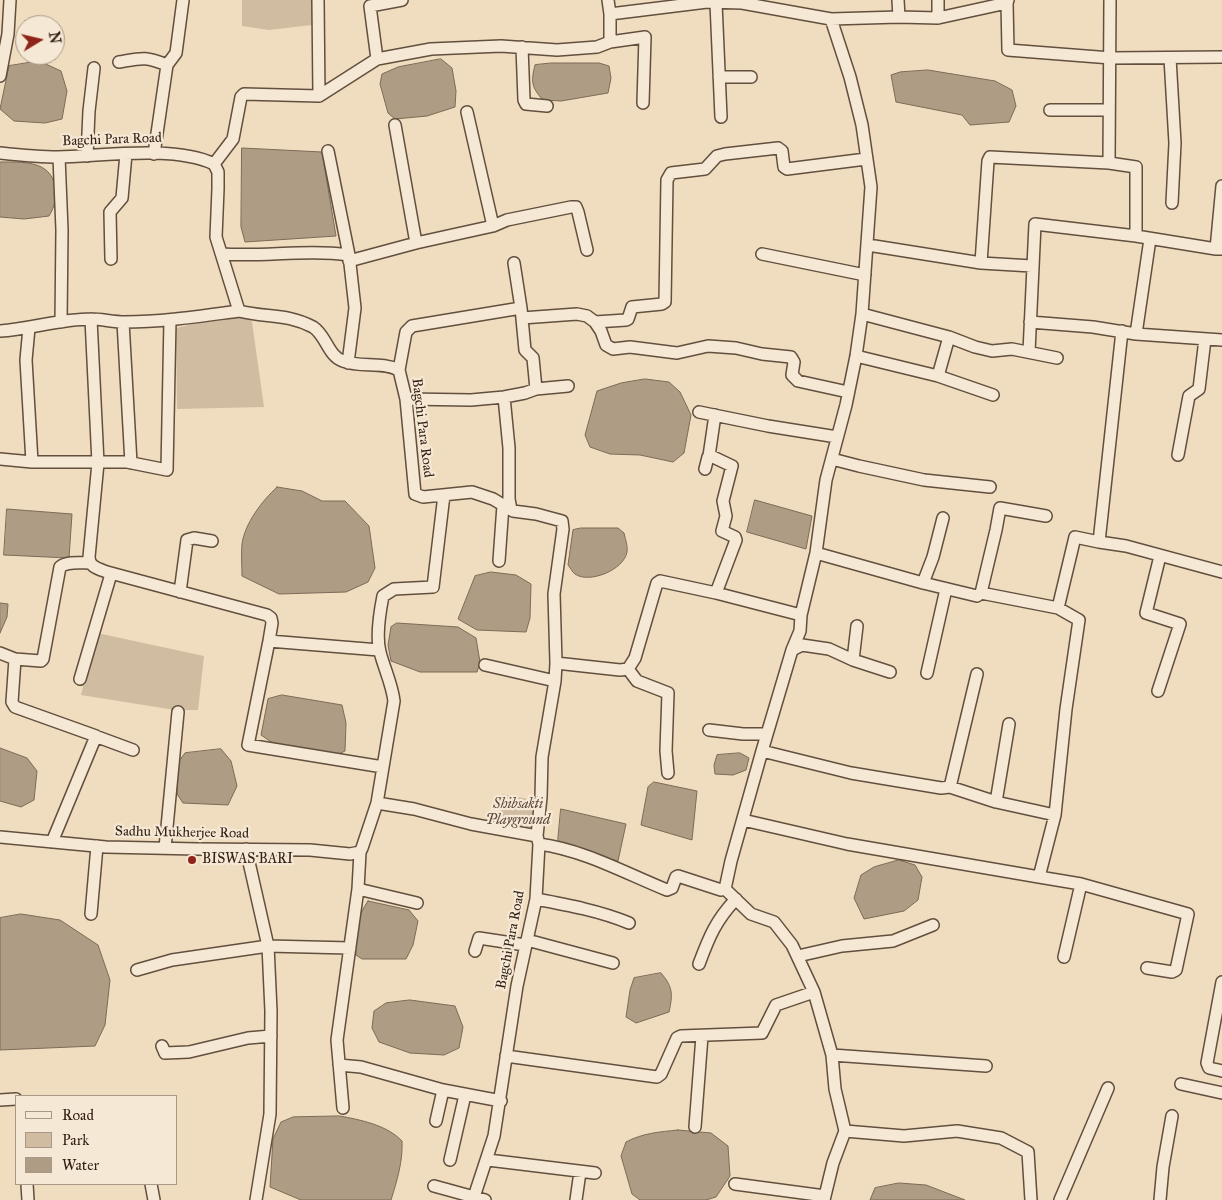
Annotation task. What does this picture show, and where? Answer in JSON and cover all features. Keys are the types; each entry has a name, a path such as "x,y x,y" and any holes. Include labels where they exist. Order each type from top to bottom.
{"street":[{"path":"0,76 8,34 5,18 10,0"},
{"path":"154,154 167,65 176,53 183,0"},
{"path":"318,0 319,96"},
{"path":"377,59 370,6 402,0"},
{"path":"608,0 610,42"},
{"path":"898,0 899,17"},
{"path":"938,0 938,18"},
{"path":"1110,0 1110,163"},
{"path":"610,14 716,2 791,5 831,18 938,18 1008,2 1008,50 1111,58 1222,57"},
{"path":"716,2 721,116"},
{"path":"725,889 762,751 792,650 800,631 801,616 816,553 826,480 856,356 862,314 871,187 862,125 850,77 831,18"},
{"path":"238,311 216,237 218,172 214,164 233,139 242,94 319,96 377,59 431,49 501,46 557,50 597,47 610,42 645,38 643,102"},
{"path":"522,48 524,100 526,104 547,106"},
{"path":"119,62 142,58 153,59 167,65"},
{"path":"1170,58 1176,143 1172,204"},
{"path":"87,156 88,111 94,68"},
{"path":"718,77 751,77"},
{"path":"1050,110 1109,110"},
{"path":"468,112 492,226"},
{"path":"395,125 416,243"},
{"path":"595,322 626,320 632,307 662,304 665,302 666,180 671,173 705,169 717,156 725,154 778,148 782,151 784,167 787,169 866,159"},
{"path":"0,331 90,319 123,322 170,320 238,311 255,315 292,318 314,328 325,339 335,356 340,360 348,362 355,308 349,258 328,151"},
{"name":"Bagchi Para Road","path":"0,153 59,157 167,153 214,164"},
{"path":"111,259 110,212 122,198 126,154"},
{"path":"59,157 62,230 61,322"},
{"path":"981,263 987,168 990,157 1110,163 1136,167 1136,236"},
{"path":"1029,352 1035,224 1136,236 1219,249 1222,186"},
{"path":"222,254 246,255 324,251 349,258 492,226 507,220 571,207 576,207 587,250"},
{"path":"1136,334 1150,239"},
{"path":"868,244 981,263 1032,266"},
{"path":"762,254 865,275"},
{"path":"514,264 522,313 525,350 533,358 536,389"},
{"path":"399,370 406,332 412,326 522,313 577,314 587,316 595,322 609,348 630,347 677,353 708,346 736,348 762,354 791,357 794,362 792,375 798,381 848,392"},
{"path":"862,314 949,337 992,351 1012,348 1057,358"},
{"path":"90,319 98,463 90,563 94,567 111,574 267,615 271,618 269,641 248,745 383,767"},
{"path":"0,459 32,462 131,463 167,470 170,320"},
{"path":"123,322 131,463"},
{"path":"1030,322 1122,330 1136,334 1222,340"},
{"path":"29,328 26,360 32,462"},
{"path":"1099,542 1122,330"},
{"path":"938,376 949,337"},
{"path":"1178,455 1189,396 1200,389 1205,339"},
{"path":"856,356 938,376 993,395"},
{"name":"Bagchi Para Road","path":"348,362 382,364 399,370 406,399 415,494 423,497 472,492 493,499 507,508 562,521 563,529 554,594 555,681 542,757 536,899 516,986 501,1101 478,1199"},
{"path":"406,399 472,400 504,397 536,389 568,386"},
{"path":"499,560 509,499 509,448 504,397"},
{"path":"699,412 837,437"},
{"path":"705,469 709,456 715,415"},
{"path":"709,456 714,456 732,466 722,501 726,516 722,531 736,539 716,593"},
{"path":"832,459 924,480 990,487"},
{"path":"343,1108 337,1040 358,889 361,850 377,803 394,701 393,690 380,650 380,611 383,596 394,589 432,588 434,586 444,495"},
{"path":"982,593 1000,508 1046,516"},
{"path":"923,583 933,557 943,518"},
{"path":"1058,608 1075,537 1126,546 1222,572"},
{"path":"180,592 187,540 194,538 212,541"},
{"path":"816,553 946,589 977,596 982,593 1058,608 1076,618 1079,624 1069,685 1055,815 1039,877"},
{"path":"1158,691 1180,624 1146,613 1160,556"},
{"path":"0,654 15,659 42,660 60,567 62,564 69,563 90,563"},
{"path":"80,679 111,574"},
{"path":"628,669 635,658 657,583 664,580 801,616"},
{"path":"927,673 946,589"},
{"path":"853,660 857,626"},
{"path":"269,641 380,650"},
{"path":"792,650 802,645 829,649 853,660 890,672"},
{"path":"15,659 12,705 133,750"},
{"path":"556,663 620,670 628,669"},
{"path":"485,665 555,681"},
{"path":"628,669 638,680 668,693 666,751 668,773"},
{"path":"950,786 977,674"},
{"path":"166,848 178,712"},
{"path":"996,802 1009,724"},
{"path":"709,730 743,734 767,734"},
{"path":"52,842 96,736"},
{"path":"762,751 851,773 941,788 950,786 996,802 1055,815"},
{"path":"377,803 414,809 538,840 602,861 667,890 670,890 678,876 721,890 725,889 751,914 774,922 792,945 814,992 832,1055 835,1088 845,1132 833,1163 825,1198 735,1184"},
{"path":"743,820 847,844 1081,884 1188,914 1176,970 1172,972 1147,968"},
{"name":"Sadhu Mukherjee Road","path":"0,837 97,846 310,850 350,854 361,850"},
{"path":"91,914 97,846"},
{"path":"246,849 268,946 271,1036 270,1114 256,1200"},
{"path":"1064,957 1081,884"},
{"path":"358,889 417,903"},
{"path":"536,899 567,904 612,916 629,923"},
{"path":"699,964 710,933 722,913 736,899"},
{"path":"798,956 842,946 894,941 933,924"},
{"path":"475,951 479,938 526,942 613,963"},
{"path":"136,970 172,960 268,946 350,948"},
{"path":"1222,982 1207,1062 1209,1068 1222,1071"},
{"path":"506,1056 657,1076 661,1074 677,1038 681,1036 762,1033 776,1005 814,992"},
{"path":"162,1046 165,1053 189,1052 248,1038 271,1036"},
{"path":"696,1127 702,1036"},
{"path":"832,1055 986,1066"},
{"path":"339,1065 361,1066 443,1090 501,1101"},
{"path":"1181,1084 1222,1093"},
{"path":"1060,1200 1108,1088"},
{"path":"436,1121 443,1090"},
{"path":"450,1160 465,1095"},
{"path":"0,1100 15,1099"},
{"path":"1160,1200 1162,1167 1172,1116"},
{"path":"845,1132 904,1136 957,1130 1000,1138 1028,1152 1031,1200"},
{"path":"488,1160 595,1174"},
{"path":"576,1200 580,1172"},
{"path":"27,1185 28,1200"},
{"path":"151,1185 154,1200"},
{"path":"434,1186 478,1199"}],"green space":[{"path":"242,0 318,0 312,25 269,30 242,26"},
{"path":"243,312 252,322 264,407 177,409 176,328"},
{"path":"97,633 204,656 198,710 175,710 81,695"},
{"name":"Shibsakti Playground","path":"502,794 538,801 534,832 499,825"}],"water":[{"path":"441,59 452,68 456,91 455,107 427,116 395,119 388,113 380,84 382,74 398,67"},
{"path":"599,63 609,66 611,78 608,93 561,101 543,100 533,84 535,65"},
{"path":"48,65 61,71 67,91 62,119 45,123 14,121 0,109 9,66"},
{"path":"928,70 995,81 1012,90 1016,106 1009,122 970,125 962,115 896,102 891,75 900,72"},
{"path":"242,148 322,152 336,236 245,242 241,227"},
{"path":"0,162 34,164 47,171 52,178 56,194 49,216 24,219 0,217"},
{"path":"645,379 669,382 680,392 691,415 684,453 673,462 640,455 610,454 590,447 585,435 597,391 621,383"},
{"path":"277,487 302,491 322,501 345,501 369,526 375,568 368,582 346,592 279,594 242,576 242,544 250,520"},
{"path":"755,500 812,516 806,549 747,532"},
{"path":"7,509 72,514 69,558 4,555"},
{"path":"581,528 618,528 624,533 627,552 620,564 613,570 597,576 581,577 575,574 568,565 573,530"},
{"path":"491,572 516,575 531,584 530,618 526,632 477,630 458,619 475,576"},
{"path":"0,603 8,604 7,617 0,633"},
{"path":"397,623 458,627 476,638 480,662 477,672 420,672 391,661 388,645 391,627"},
{"path":"282,695 342,705 346,723 345,751 333,757 277,746 261,735 268,699"},
{"path":"0,748 27,758 37,771 34,800 21,807 0,801"},
{"path":"221,749 231,761 237,786 228,805 183,803 177,794 178,762 185,753"},
{"path":"740,753 749,758 746,770 733,775 715,774 714,765 717,755"},
{"path":"654,782 697,791 692,840 641,825 648,787"},
{"path":"561,809 626,824 618,861 563,846 558,840"},
{"path":"899,860 915,865 922,877 918,900 904,911 864,919 854,898 861,875 874,867"},
{"path":"368,901 409,910 418,921 413,945 406,959 362,959 356,955 357,927 361,913"},
{"path":"21,914 60,920 98,945 110,980 105,1025 95,1046 0,1050 0,918"},
{"path":"661,973 668,982 671,991 669,1012 636,1023 626,1017 630,990 634,978"},
{"path":"410,1000 455,1006 463,1027 459,1048 444,1055 410,1053 379,1042 372,1028 374,1011 386,1003"},
{"path":"340,1116 365,1121 381,1127 396,1135 402,1141 401,1163 391,1200 301,1200 270,1187 273,1139 281,1122 293,1117"},
{"path":"678,1130 711,1133 728,1146 730,1176 716,1197 706,1200 640,1200 632,1194 621,1156 626,1142 658,1132"},
{"path":"899,1183 926,1185 965,1200 870,1200 875,1188"}],"place":[{"name":"BISWAS BARI","path":"192,860"}]}
